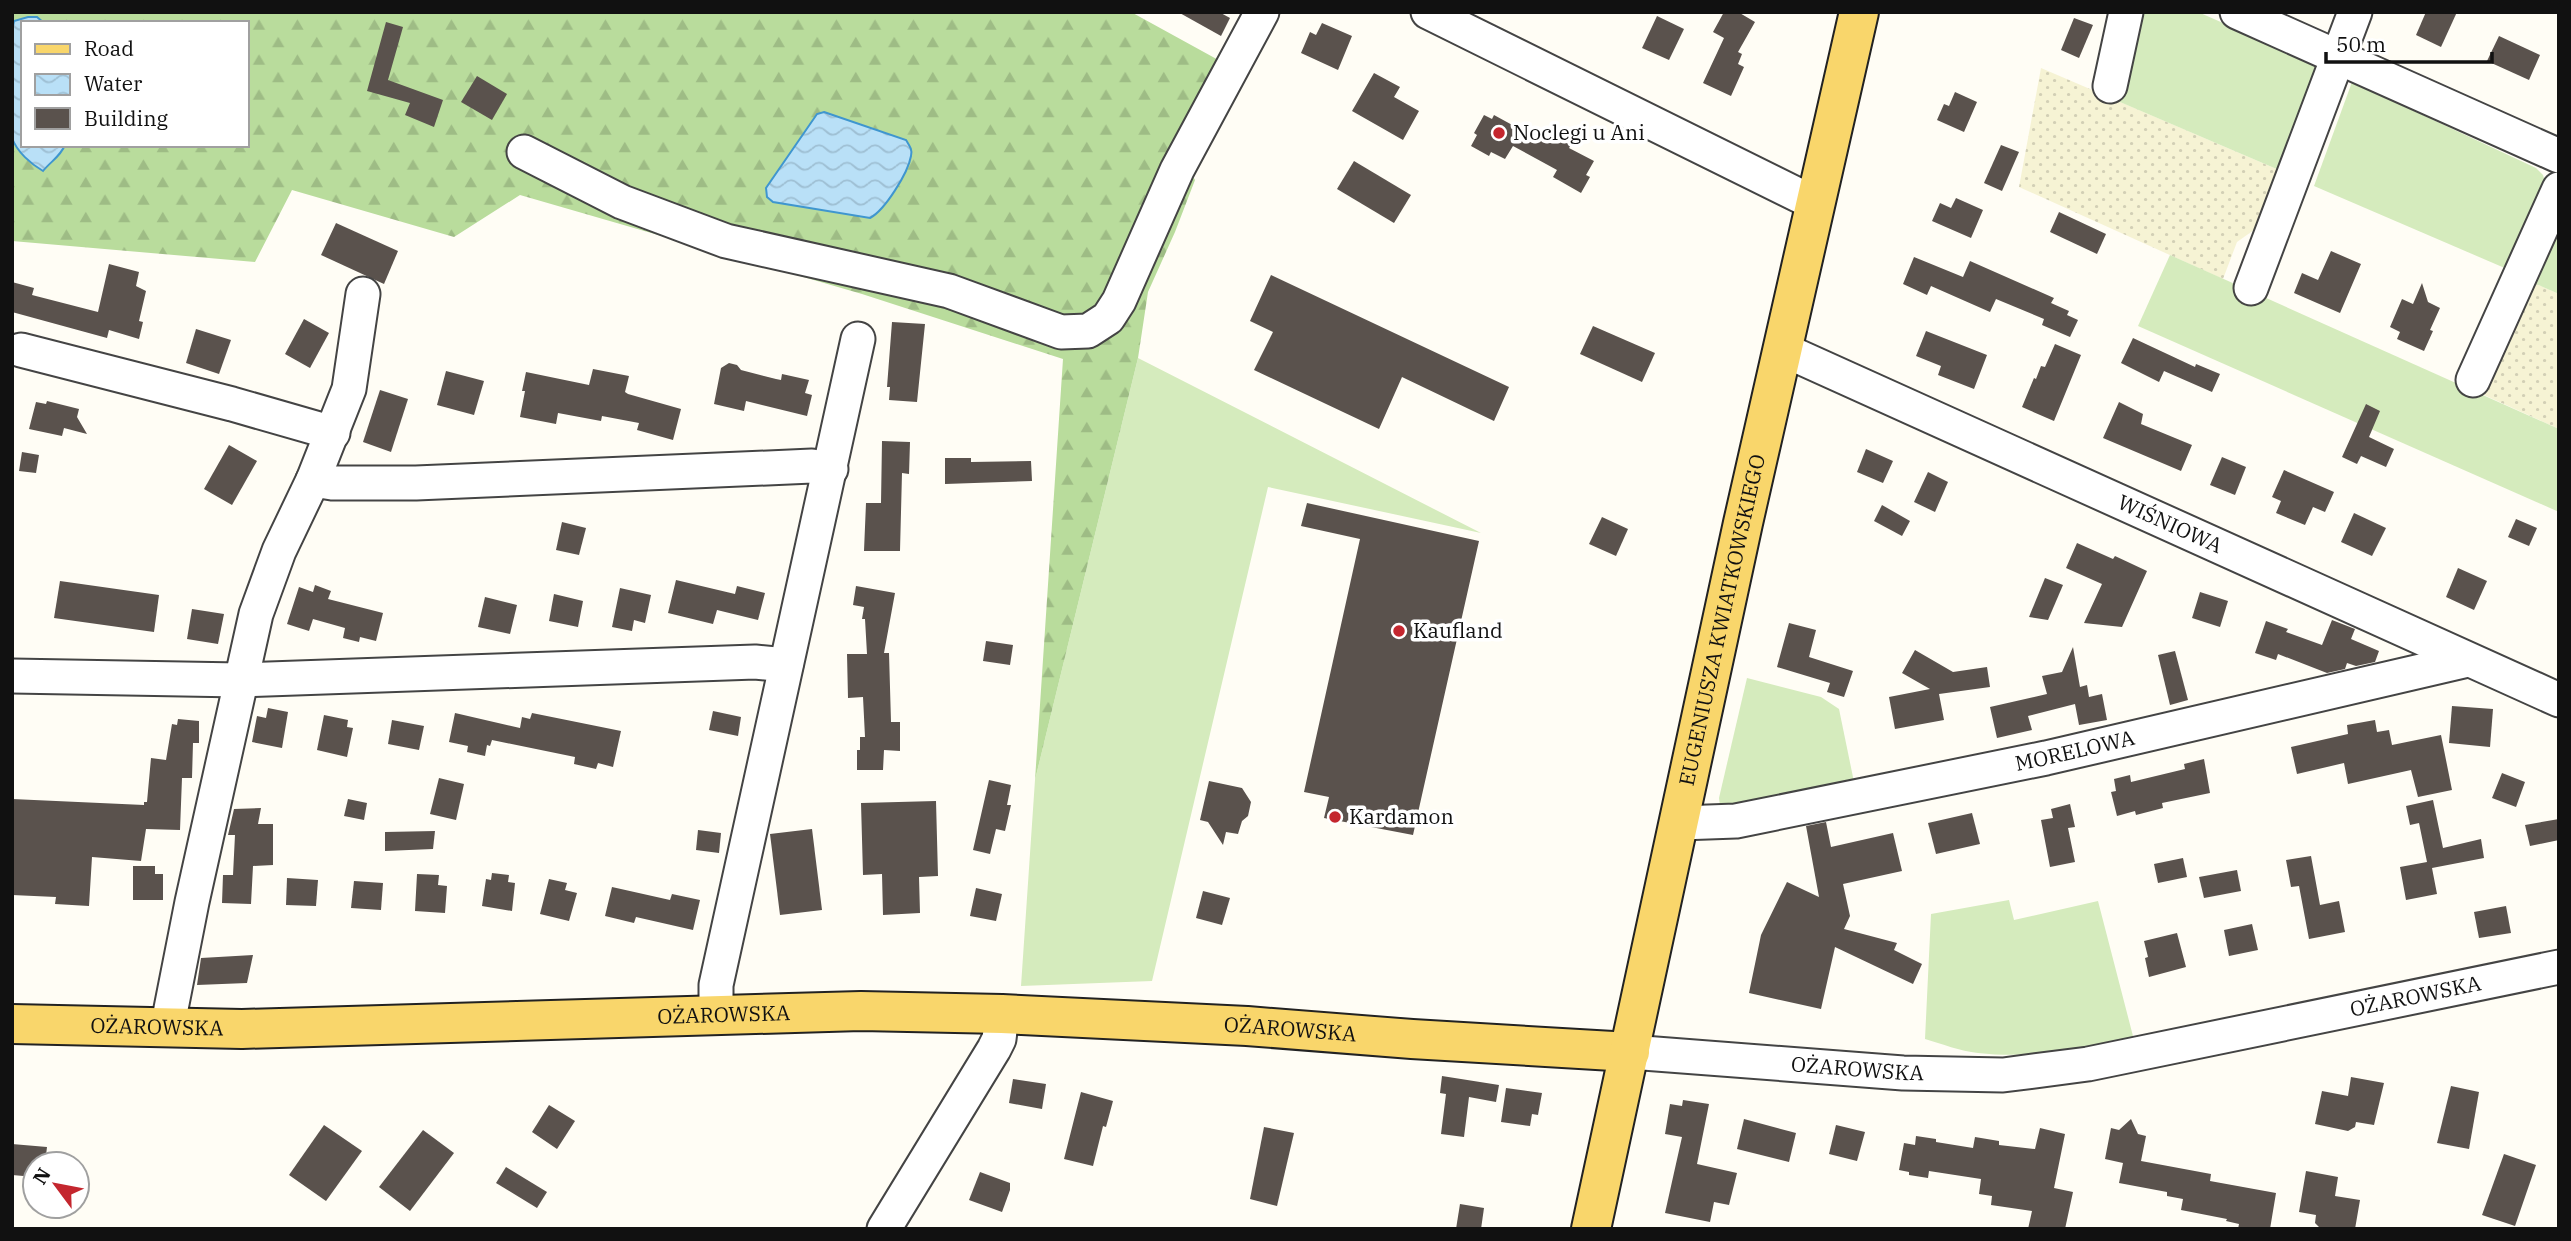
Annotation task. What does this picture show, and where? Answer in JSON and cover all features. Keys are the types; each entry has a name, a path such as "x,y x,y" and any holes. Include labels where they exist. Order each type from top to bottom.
{"main road":[{"name":"EUGENIUSZA KWIATKOWSKIEGO","path":"1591,1229 1743,523 1859,12"},
{"name":"OŻAROWSKA","path":"12,1024 167,1029 327,1028 861,1011 1002,1014 1247,1026 1630,1052"}],"street":[{"path":"524,152 622,202 726,241 949,291 1061,332 1088,331 1108,317 1119,301 1177,170 1262,12"},
{"path":"1428,12 1804,198 1816,201"},
{"path":"2110,86 2126,12"},
{"path":"2237,12 2559,156"},
{"path":"2251,288 2355,12"},
{"path":"2473,380 2559,189"},
{"path":"167,1029 256,614 279,551 313,480 349,389 363,294"},
{"path":"716,1014 716,985 858,339"},
{"path":"21,350 333,433"},
{"name":"WIŚNIOWA","path":"1782,351 2559,700"},
{"path":"313,480 332,483 416,482 811,466 831,469"},
{"name":"MORELOWA","path":"1680,823 1736,821 2046,758 2468,660"},
{"path":"12,676 240,680 755,662 786,665"},
{"name":"OŻAROWSKA","path":"1630,1052 1903,1073 2003,1075 2088,1065 2559,967"},
{"path":"884,1229 995,1049 1002,1014"}],"shaded area":[{"path":"2041,68 2279,170 2261,225 2237,242 2223,279 2019,187"},
{"path":"2534,283 2559,294 2559,429 2484,395"}],"green space":[{"path":"12,12 1131,12 1222,62 1176,149 1195,180 1148,292 1138,358 1035,780 1063,359 862,294 520,195 454,237 292,190 255,262 12,241"},
{"path":"2137,12 2198,12 2319,65 2279,170 2113,99"},
{"path":"2352,82 2536,168 2543,175 2546,185 2507,269 2314,186"},
{"path":"2559,233 2559,294 2534,283"},
{"path":"2170,255 2559,429 2559,512 2138,326"},
{"path":"1138,358 1481,533 1268,487 1152,981 1021,986 1035,780"},
{"path":"1747,678 1821,697 1839,709 1854,782 1724,810 1720,806 1719,798"},
{"path":"2009,900 2014,920 2098,901 2134,1040 2056,1052 1998,1055 1971,1052 1925,1039 1931,914"}],"water":[{"path":"37,17 42,21 21,21 21,147 64,147 43,171 25,157 12,138 14,21"},
{"path":"824,112 906,140 910,148 909,163 901,181 889,199 870,218 773,202 767,197 766,188 817,114"}],"building":[{"path":"1178,12 1219,12 1230,18 1221,36"},
{"path":"1724,12 1738,12 1755,22 1738,52 1742,54 1738,64 1744,67 1731,96 1703,83 1724,38 1713,32"},
{"path":"2426,12 2457,12 2441,47 2416,35"},
{"path":"1657,16 1684,29 1669,60 1642,48"},
{"path":"2074,18 2093,25 2079,58 2061,50"},
{"path":"386,22 403,27 388,80 443,100 434,127 405,115 410,103 367,91"},
{"path":"1322,23 1352,36 1338,70 1301,53 1310,32 1316,35"},
{"path":"2499,36 2540,55 2529,80 2487,61"},
{"path":"1374,73 1400,87 1394,97 1419,111 1403,140 1352,111"},
{"path":"477,76 507,94 492,120 461,102"},
{"path":"1955,92 1977,102 1964,132 1937,120 1944,104 1949,106"},
{"path":"1484,115 1492,119 1494,115 1540,140 1545,130 1571,145 1569,148 1594,161 1586,175 1590,177 1581,193 1553,177 1557,170 1513,146 1505,159 1491,152 1489,156 1471,146 1477,135 1474,133"},
{"path":"2001,145 2019,152 2002,191 1984,183"},
{"path":"1354,161 1411,195 1394,223 1337,189"},
{"path":"1956,198 1983,210 1971,238 1932,221 1940,203 1951,208"},
{"path":"2059,212 2106,234 2097,254 2050,232"},
{"path":"336,223 398,251 384,284 321,255"},
{"path":"2331,251 2361,264 2340,313 2294,293 2302,273 2318,280"},
{"path":"1914,257 1963,277 1970,261 2054,298 2051,303 2069,311 2067,315 2078,320 2070,337 2042,325 2044,319 1996,299 1990,312 1931,286 1927,295 1903,284"},
{"path":"109,264 139,272 136,286 146,291 139,321 143,322 139,339 109,330 107,338 12,312 12,282 34,288 32,295 98,312"},
{"path":"1271,275 1509,387 1494,421 1402,377 1379,429 1254,370 1273,332 1250,321"},
{"path":"2422,283 2428,302 2440,308 2424,351 2397,339 2400,332 2390,327 2402,299 2413,304"},
{"path":"304,319 329,333 310,368 285,354"},
{"path":"892,322 925,324 917,402 889,400 890,387 887,387"},
{"path":"1593,326 1655,353 1642,382 1580,354"},
{"path":"196,329 231,340 219,374 186,363"},
{"path":"1926,331 1987,355 1974,389 1938,375 1941,366 1916,356"},
{"path":"2133,338 2195,367 2196,364 2220,374 2212,392 2164,371 2159,382 2121,363"},
{"path":"2055,344 2081,355 2054,421 2022,407 2034,378 2036,379 2041,366 2045,367"},
{"path":"729,363 737,365 741,370 776,379 781,380 782,374 809,380 805,393 812,395 807,416 746,401 744,411 714,404 721,368"},
{"path":"593,369 629,376 625,392 628,394 681,409 673,440 637,430 639,423 602,416 601,421 558,413 556,424 520,417 526,372 589,385"},
{"path":"446,371 484,381 474,415 437,405"},
{"path":"380,390 408,399 391,452 363,442"},
{"path":"47,401 79,409 77,417 87,434 64,428 62,436 29,429 36,402 46,404"},
{"path":"2119,402 2143,414 2141,424 2192,445 2181,471 2103,438"},
{"path":"2366,404 2380,411 2369,437 2394,449 2386,467 2361,456 2357,464 2342,457"},
{"path":"882,441 910,442 909,474 902,473 900,551 864,551 866,503 881,503"},
{"path":"229,445 257,461 232,505 204,489"},
{"path":"1866,449 1893,461 1883,483 1857,472"},
{"path":"22,452 39,455 36,473 19,471"},
{"path":"2222,457 2246,467 2235,495 2210,485"},
{"path":"945,458 971,458 971,462 1031,461 1032,481 945,484"},
{"path":"2284,470 2334,492 2325,512 2313,507 2305,525 2276,513 2281,501 2272,497"},
{"path":"1928,472 1948,482 1935,512 1914,502"},
{"name":"Kaufland","path":"1307,503 1479,541 1413,835 1324,818 1329,797 1304,792 1360,539 1301,526"},
{"path":"1882,505 1910,521 1902,536 1874,521"},
{"path":"2354,513 2386,528 2372,556 2341,542"},
{"path":"1602,517 1628,529 1616,556 1589,544"},
{"path":"2516,519 2537,528 2529,546 2508,537"},
{"path":"562,522 586,528 579,555 556,550"},
{"path":"2077,543 2147,571 2122,627 2084,623 2102,584 2066,568"},
{"path":"2458,568 2487,581 2474,610 2446,597"},
{"path":"2045,578 2063,585 2048,620 2029,617"},
{"path":"676,580 735,594 737,586 765,593 758,620 717,610 713,624 668,613"},
{"path":"60,581 159,595 154,632 54,618"},
{"path":"315,585 331,591 328,599 383,613 376,641 360,637 359,642 343,638 345,628 313,619 309,631 287,624 299,587 313,592"},
{"path":"856,586 895,593 884,653 889,653 891,722 900,722 900,751 884,750 883,770 857,770 860,737 865,737 863,697 848,698 847,654 867,654 865,619 862,619 864,607 853,605"},
{"path":"620,588 651,595 645,623 634,620 632,631 612,627"},
{"path":"2200,592 2228,601 2220,627 2192,618"},
{"path":"554,594 583,601 578,627 549,621"},
{"path":"485,597 517,605 510,634 478,627"},
{"path":"192,609 224,614 218,644 187,639"},
{"path":"2332,620 2355,629 2351,639 2379,651 2375,662 2356,666 2347,663 2345,669 2327,673 2278,654 2276,660 2255,653 2266,621 2288,629 2286,632 2322,645"},
{"path":"1789,623 1816,630 1809,657 1853,671 1844,697 1827,692 1830,683 1777,667"},
{"path":"986,641 1013,645 1010,665 983,661"},
{"path":"2073,647 2080,687 2087,685 2089,697 2102,694 2107,720 2079,725 2075,704 2028,716 2032,730 1997,738 1990,707 2047,694 2042,676 2062,672"},
{"path":"1915,650 1953,672 1987,667 1990,687 1939,694 1944,720 1895,729 1889,697 1930,689 1902,673"},
{"path":"2175,651 2188,700 2170,705 2158,655"},
{"path":"2452,706 2493,709 2490,747 2449,743"},
{"path":"268,708 288,712 282,748 252,742 257,716 266,718"},
{"path":"713,711 741,717 738,736 709,730"},
{"path":"455,713 520,728 522,717 530,719 532,713 621,731 613,767 598,763 596,769 574,764 575,757 492,740 490,746 487,745 485,756 467,752 468,746 449,742"},
{"path":"324,715 348,720 347,727 353,728 347,757 317,750"},
{"path":"178,719 199,721 199,743 193,743 192,778 182,778 180,830 146,829 141,861 92,857 89,906 55,904 56,897 12,895 12,799 144,805 144,802 147,802 151,758 166,760 172,724 177,725"},
{"path":"392,720 424,726 419,750 388,744"},
{"path":"2375,720 2377,732 2389,730 2392,745 2441,735 2452,790 2418,797 2411,770 2348,784 2344,763 2297,774 2291,747 2348,734 2347,725"},
{"path":"2204,759 2210,793 2162,803 2163,808 2136,815 2135,811 2117,816 2111,792 2116,791 2114,779 2130,775 2131,782 2185,769 2184,764"},
{"path":"2502,773 2525,782 2516,807 2492,798"},
{"path":"439,778 464,784 456,820 430,814"},
{"path":"989,780 1011,785 1007,805 1011,805 1005,831 996,829 990,854 973,850"},
{"path":"1209,781 1242,788 1251,802 1248,816 1242,821 1238,834 1226,832 1223,845 1208,822 1200,820"},
{"path":"348,799 367,803 364,820 344,816"},
{"path":"2433,800 2443,848 2481,839 2484,858 2432,868 2437,894 2406,900 2400,867 2427,862 2419,823 2410,825 2406,806"},
{"path":"936,801 938,876 919,877 920,913 883,915 882,874 863,875 861,803"},
{"path":"2070,804 2075,827 2068,828 2075,862 2050,867 2041,820 2053,818 2051,809"},
{"path":"261,808 258,824 273,824 273,865 253,866 251,904 222,903 223,875 233,875 235,835 228,835 234,809"},
{"path":"1972,813 1980,844 1936,854 1928,823"},
{"path":"2559,819 2559,840 2530,846 2525,825"},
{"path":"1826,822 1831,847 1893,833 1902,871 1843,884 1850,916 1844,929 1897,943 1894,950 1922,964 1913,984 1835,947 1821,1009 1749,993 1761,935 1787,882 1819,897 1806,826"},
{"path":"812,829 822,910 780,915 770,834"},
{"path":"698,830 721,833 719,853 696,850"},
{"path":"435,831 433,849 385,851 385,832"},
{"path":"2311,856 2320,905 2339,901 2345,932 2309,939 2299,886 2291,887 2286,860"},
{"path":"2183,858 2187,877 2158,883 2154,864"},
{"path":"133,866 155,866 155,874 163,874 163,900 133,900"},
{"path":"2237,870 2241,891 2204,898 2199,877"},
{"path":"492,873 509,875 508,882 515,883 512,911 482,906 486,879 491,880"},
{"path":"417,874 439,875 438,885 447,886 445,913 415,911"},
{"path":"287,878 318,880 316,906 286,905"},
{"path":"549,879 567,883 565,890 577,893 569,921 540,914"},
{"path":"354,881 383,883 381,910 351,908"},
{"path":"612,887 670,900 672,894 700,900 693,930 636,917 634,923 605,916"},
{"path":"976,888 1002,894 996,921 970,916"},
{"path":"1203,891 1230,898 1222,925 1196,918"},
{"path":"2506,906 2511,933 2479,938 2474,912"},
{"path":"2252,924 2258,950 2229,956 2224,930"},
{"path":"2177,933 2186,967 2149,977 2144,941"},
{"path":"253,955 247,983 197,985 201,958"},
{"path":"1442,1076 1499,1085 1496,1102 1469,1097 1464,1137 1441,1134 1446,1094 1440,1093"},
{"path":"2351,1077 2384,1083 2374,1125 2356,1122 2355,1127 2348,1131 2315,1124 2322,1091 2348,1096"},
{"path":"1013,1079 1046,1084 1042,1109 1009,1103"},
{"path":"2451,1086 2479,1092 2469,1149 2437,1143"},
{"path":"1506,1088 1542,1093 1538,1115 1532,1114 1530,1126 1501,1122"},
{"path":"1081,1092 1113,1101 1106,1127 1103,1126 1093,1166 1064,1159"},
{"path":"1683,1100 1709,1104 1697,1164 1737,1173 1729,1205 1714,1202 1710,1222 1665,1213 1682,1137 1665,1134 1670,1104 1682,1106"},
{"path":"549,1105 575,1121 557,1149 532,1132"},
{"path":"1744,1119 1796,1133 1789,1162 1737,1149"},
{"path":"2131,1119 2138,1134 2146,1136 2141,1161 2211,1174 2210,1181 2276,1193 2270,1229 2238,1229 2239,1224 2226,1221 2227,1219 2181,1210 2183,1199 2167,1196 2167,1192 2119,1183 2123,1163 2105,1159 2111,1128 2119,1130"},
{"path":"324,1125 362,1151 326,1201 289,1175"},
{"path":"1836,1125 1865,1132 1857,1161 1829,1154"},
{"path":"1264,1127 1294,1133 1277,1206 1250,1199"},
{"path":"2040,1128 2065,1134 2054,1188 2073,1192 2065,1229 2028,1229 2032,1211 1991,1205 1992,1196 1979,1194 1981,1179 1929,1171 1928,1178 1909,1175 1909,1172 1899,1170 1904,1143 1915,1145 1916,1136 1973,1148 1975,1137 1999,1141 1999,1145 2035,1149"},
{"path":"423,1130 454,1153 410,1211 379,1187"},
{"path":"12,1144 47,1147 47,1150 21,1150 21,1176 12,1175"},
{"path":"2504,1154 2536,1165 2515,1226 2482,1215"},
{"path":"506,1167 547,1192 537,1208 496,1183"},
{"path":"2306,1171 2338,1177 2335,1196 2360,1200 2355,1229 2321,1229 2315,1223 2316,1215 2299,1212"},
{"path":"980,1172 1010,1183 1002,1212 969,1200"},
{"path":"1460,1204 1484,1208 1481,1229 1456,1229"}],"place":[{"name":"Noclegi u Ani","path":"1499,133"},
{"name":"Kaufland","path":"1399,631"},
{"name":"Kardamon","path":"1335,817"}]}
